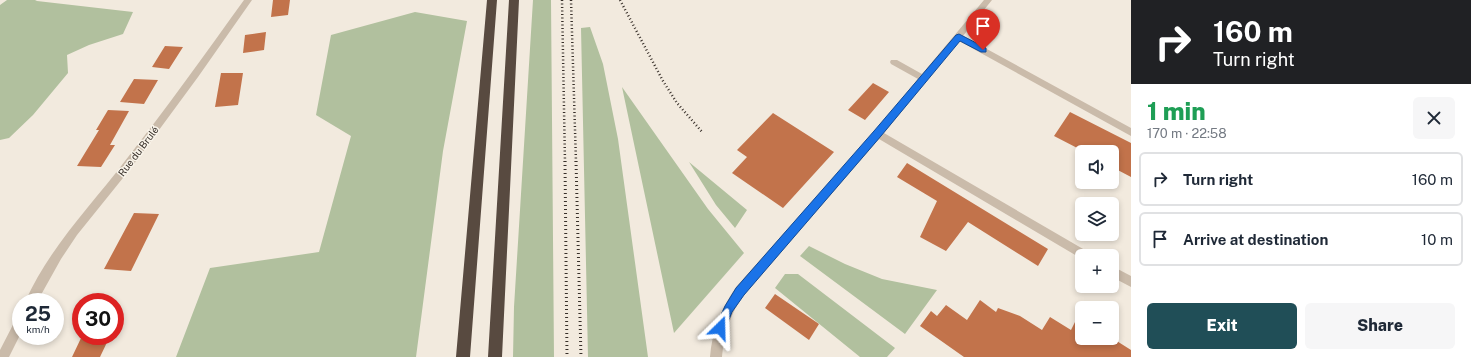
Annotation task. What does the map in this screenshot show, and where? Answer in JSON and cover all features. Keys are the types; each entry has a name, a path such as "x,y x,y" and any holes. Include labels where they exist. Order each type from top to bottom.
{"highway":[{"path":"463,357 492,0"},
{"path":"495,357 514,0"}],"street":[{"name":"Rue du Brulé","path":"36,293 57,256 73,232 128,165 195,75 248,0"},
{"path":"716,357 718,338 723,319 740,291 878,134 988,0"},
{"path":"959,37 1131,132"},
{"path":"894,62 924,79"},
{"path":"878,134 1075,250"},
{"path":"1119,275 1131,282"},
{"path":"3,357 12,339"}],"green space":[{"path":"7,0 35,0 133,12 123,34 89,45 67,55 68,73 33,115 9,138 0,140 0,5"},
{"path":"533,0 551,0 554,357 513,357 514,307"},
{"path":"415,12 467,21 443,151 416,357 176,357 210,268 319,252 351,136 316,115 331,35"},
{"path":"590,27 603,64 618,139 648,357 588,357 581,28"},
{"path":"622,87 708,209 744,253 674,333"},
{"path":"689,162 747,210 735,228 716,205"},
{"path":"809,246 845,264 882,279 937,290 905,334 800,256"},
{"path":"785,274 798,274 895,348 887,357 860,357 775,288"}],"building":[{"path":"273,0 290,0 288,15 271,17"},
{"path":"266,32 264,50 243,53 245,35"},
{"path":"165,46 183,47 169,69 152,67"},
{"path":"221,73 243,73 238,105 215,107"},
{"path":"134,79 158,80 144,104 120,102"},
{"path":"873,83 889,92 865,120 848,110"},
{"path":"108,110 129,111 110,145 115,145 101,167 77,166 99,130 96,130"},
{"path":"1070,112 1131,143 1131,177 1119,171 1119,145 1075,145 1075,147 1054,136"},
{"path":"773,113 834,152 783,208 732,173 747,157 737,150"},
{"path":"907,163 1048,249 1038,266 968,222 946,251 920,237 937,201 897,177"},
{"path":"134,213 159,214 131,271 104,269"},
{"path":"775,294 819,324 809,340 765,308"},
{"path":"980,300 996,312 998,308 1020,316 1042,330 1050,317 1071,330 1075,322 1075,345 1119,345 1119,342 1131,350 1131,357 964,357 920,326 931,311 937,316 946,305 967,320"},
{"path":"78,345 106,345 100,357 72,357"}],"railway":[{"path":"562,0 565,162"},
{"path":"571,0 576,162"},
{"path":"620,0 663,81 677,103 703,133"},
{"path":"565,161 567,357"},
{"path":"576,161 581,357"}],"route":[{"path":"720,328 728,309 740,291 878,134 959,37 983,50"}]}
